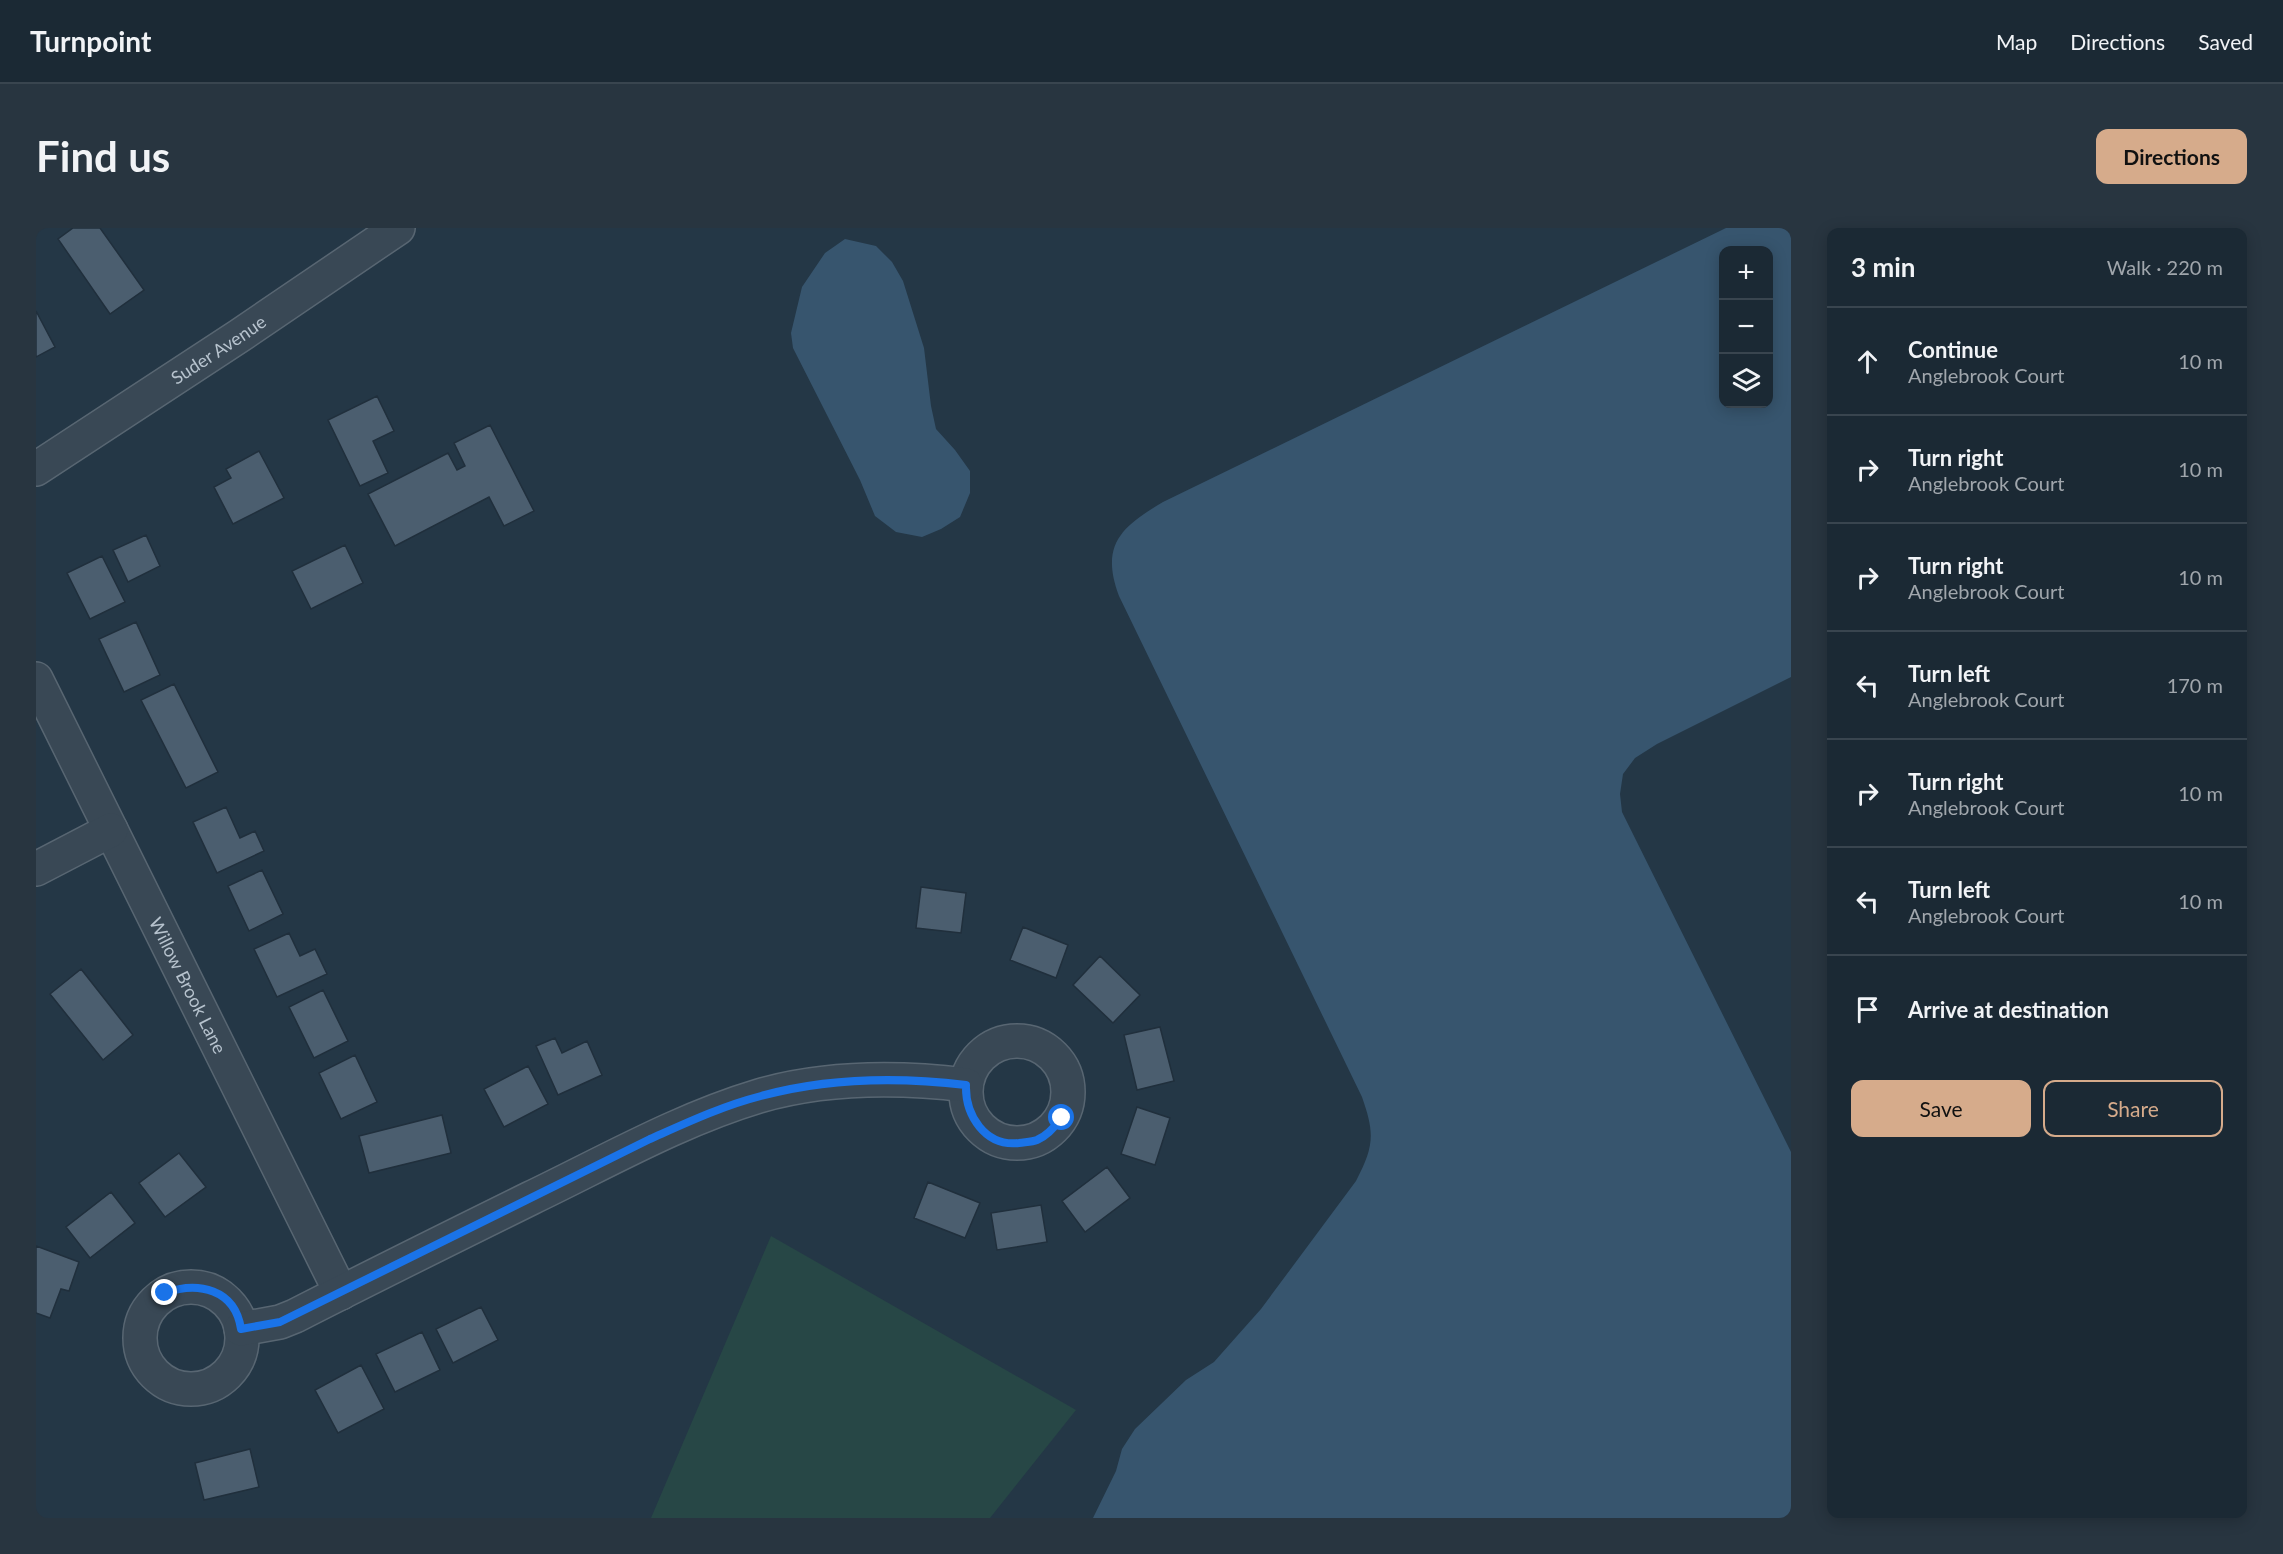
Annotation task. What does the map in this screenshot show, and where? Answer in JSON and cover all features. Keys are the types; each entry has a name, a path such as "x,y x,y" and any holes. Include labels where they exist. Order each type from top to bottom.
{"street":[{"name":"Suder Avenue","path":"36,470 398,228"},
{"name":"Willow Brook Lane","path":"36,679 341,1293"},
{"path":"36,869 111,830"},
{"path":"241,1329 280,1322 650,1139 711,1112 750,1099 804,1086 860,1081 933,1081 966,1085"}],"green space":[{"path":"771,1236 1076,1410 990,1518 651,1518"}],"water":[{"path":"1726,228 1791,228 1791,677 1657,744 1635,758 1623,774 1620,794 1622,812 1791,1152 1791,1518 1093,1518 1116,1471 1122,1449 1135,1429 1186,1380 1214,1362 1261,1309 1356,1181 1371,1140 1369,1121 1362,1097 1119,596 1112,563 1113,550 1126,529 1148,511"},
{"path":"845,239 876,246 892,262 903,281 924,348 936,429 970,471 970,493 960,517 922,537 896,532 875,516 860,480 793,348 791,333 802,287 825,253"}],"building":[{"path":"73,228 100,228 144,290 110,314 58,239"},
{"path":"36,311 55,347 36,357"},
{"path":"377,396 394,431 373,441 388,473 360,486 328,420"},
{"path":"490,425 534,511 504,526 489,497 395,546 368,494 448,453 457,470 465,466 454,443"},
{"path":"259,451 284,498 233,524 214,487 231,478 226,469"},
{"path":"146,535 160,566 128,582 113,550"},
{"path":"345,545 363,583 311,609 292,571"},
{"path":"102,556 125,602 90,619 67,573"},
{"path":"136,622 160,675 124,692 99,639"},
{"path":"174,684 218,772 186,788 141,700"},
{"path":"226,807 240,838 255,831 264,851 217,873 193,822"},
{"path":"262,870 283,914 249,931 228,886"},
{"path":"921,887 966,893 961,933 916,928"},
{"path":"1023,927 1068,945 1056,978 1010,960"},
{"path":"289,933 300,956 315,949 327,974 277,997 254,949"},
{"path":"1100,956 1140,995 1113,1023 1073,985"},
{"path":"81,969 133,1035 103,1060 50,994"},
{"path":"323,990 348,1041 314,1058 289,1007"},
{"path":"1160,1027 1174,1081 1137,1090 1124,1035"},
{"path":"555,1038 562,1053 587,1041 602,1075 558,1095 536,1046"},
{"path":"355,1055 377,1102 341,1119 319,1073"},
{"path":"528,1066 548,1104 504,1127 484,1089"},
{"path":"1137,1107 1170,1118 1155,1165 1121,1154"},
{"path":"442,1115 451,1153 369,1173 359,1136"},
{"path":"179,1153 206,1187 165,1217 139,1183"},
{"path":"1107,1167 1130,1198 1085,1232 1062,1201"},
{"path":"928,1182 980,1203 965,1238 914,1218"},
{"path":"111,1192 135,1223 90,1258 66,1227"},
{"path":"1041,1205 1047,1242 997,1250 991,1213"},
{"path":"36,1246 79,1262 69,1291 61,1289 50,1318 36,1313"},
{"path":"481,1307 498,1340 453,1363 436,1329"},
{"path":"422,1332 440,1370 395,1392 376,1354"},
{"path":"361,1365 384,1409 338,1433 315,1390"},
{"path":"250,1449 259,1487 204,1500 195,1463"}],"route":[{"path":"165,1293 182,1287 199,1287 216,1292 236,1312 241,1329 280,1322 650,1139 711,1112 760,1096 804,1086 860,1081 933,1081 966,1085 966,1099 971,1116 980,1128 995,1139 1012,1144 1035,1141 1050,1132 1062,1118"}]}
